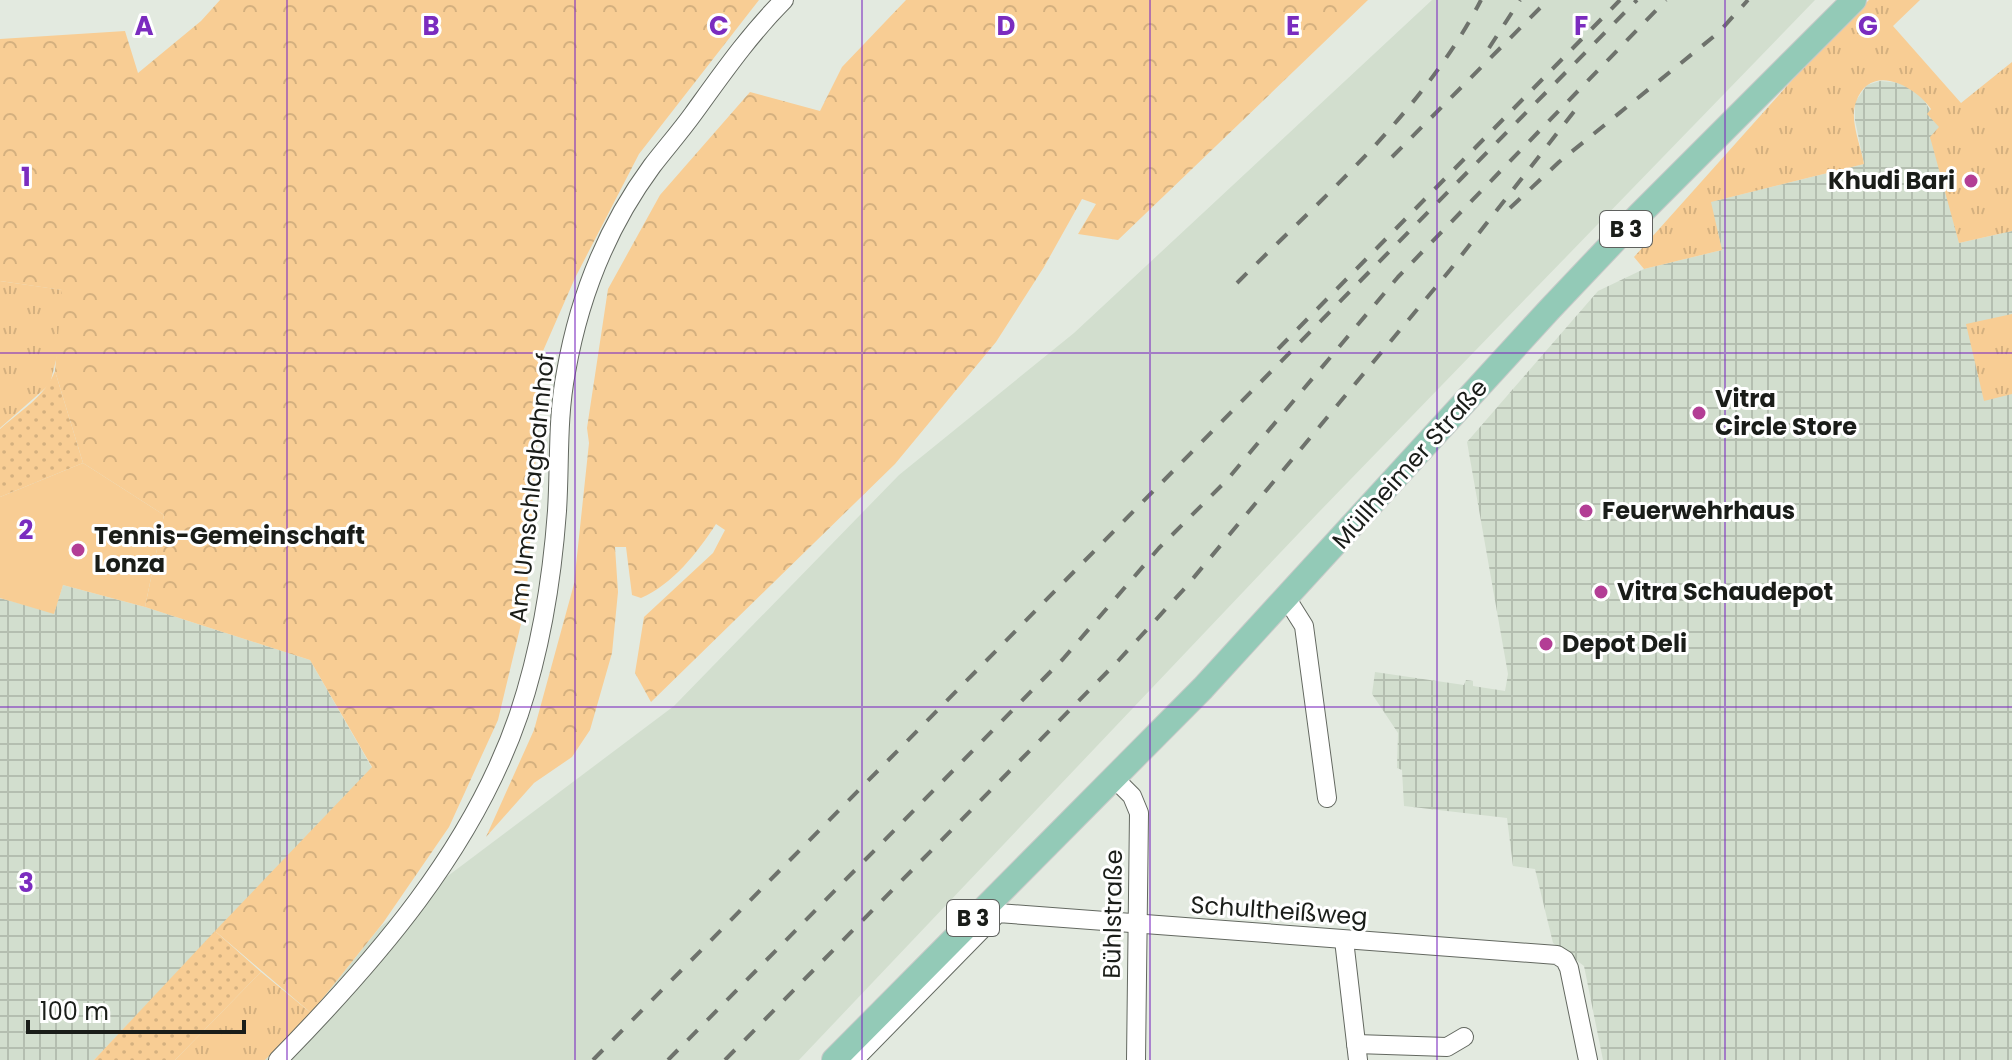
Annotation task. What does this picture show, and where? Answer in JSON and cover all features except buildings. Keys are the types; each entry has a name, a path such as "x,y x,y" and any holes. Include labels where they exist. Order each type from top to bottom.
{"main road":[{"name":"Müllheimer Straße","path":"1114,778 1287,599 1549,310 1854,0"},
{"name":"B 3","path":"834,1060 1114,778"}],"street":[{"name":"Am Umschlagbahnhof","path":"278,1060 322,1015 381,946 442,868 494,773 528,685 546,608 553,559 565,374 583,296 617,223 651,168 753,31 784,0"},
{"path":"1287,599 1304,626 1327,798"},
{"name":"Bühlstraße","path":"1114,778 1132,796 1139,813 1136,1060"},
{"name":"Schultheißweg","path":"854,1060 998,913 1557,955 1565,960 1569,968 1588,1060"},
{"path":"1344,940 1357,1052 1447,1047 1464,1037"}],"shaded area":[{"path":"1432,0 1815,0 1318,513 799,1060 265,1060 311,1013 380,927 674,706 899,475 1074,333"},
{"path":"1880,81 1902,83 1921,95 1940,127 1959,243 2012,231 2012,1060 1603,1060 1584,966 1553,943 1535,869 1513,866 1507,818 1404,806 1402,770 1397,768 1398,733 1372,694 1375,672 1464,685 1466,680 1473,681 1473,686 1505,691 1508,674 1467,442 1598,291 1644,269 1722,250 1710,202 1864,164 1855,120 1855,102 1867,85"},
{"path":"63,585 145,607 310,660 372,768 94,1060 0,1060 0,598 54,613"}],"green space":[{"path":"220,0 759,0 639,154 575,278 543,351 526,603 498,720 449,827 383,923 311,1013 215,931 372,767 310,660 145,607 164,515 83,463 55,371 62,290 0,281 0,39 125,31 138,73 201,21"},
{"path":"906,0 1368,0 1118,240 1078,234 1096,204 1082,199 1044,267 996,342 895,464 651,702 635,673 644,617 713,553 725,530 716,524 683,567 664,585 641,598 632,595 626,547 615,547 618,592 612,653 590,730 572,757 534,783 486,837 534,730 574,584 589,443 587,428 608,289 660,195 750,92 820,111 842,67"},
{"path":"1869,0 1920,0 1893,26 1961,103 2012,62 2012,231 1959,243 1930,137 1939,127 1927,114 1931,109 1914,92 1881,80 1863,90 1854,109 1864,164 1711,202 1722,250 1644,269 1634,257 1819,50"},
{"path":"0,281 63,290 59,348 50,384 0,428"},
{"path":"2012,314 2012,394 1984,401 1966,324"},
{"path":"55,371 83,463 0,497 0,429 38,396"},
{"name":"Tennis-Gemeinschaft Lonza","path":"83,463 164,515 145,607 63,585 54,614 0,598 0,497"},
{"path":"215,931 261,972 175,1060 94,1060"},
{"path":"261,972 311,1013 265,1060 175,1060"}],"railway":[{"path":"1237,283 1402,115 1458,40 1481,0"},
{"path":"1489,48 1520,0"},
{"path":"1392,157 1548,0"},
{"path":"1278,349 1620,0"},
{"path":"593,1060 1637,0"},
{"path":"668,1060 1063,659 1159,548 1226,481 1398,277 1666,0"},
{"path":"1510,208 1559,162 1718,33 1748,0"},
{"path":"725,1060 1118,661 1185,588 1450,270 1580,104"}],"place":[{"name":"Khudi Bari","path":"1971,181"},
{"name":"Vitra Circle Store","path":"1699,413"},
{"name":"Feuerwehrhaus","path":"1586,511"},
{"name":"Tennis-Gemeinschaft Lonza","path":"78,550"},
{"name":"Vitra Schaudepot","path":"1601,592"},
{"name":"Depot Deli","path":"1546,644"}]}
